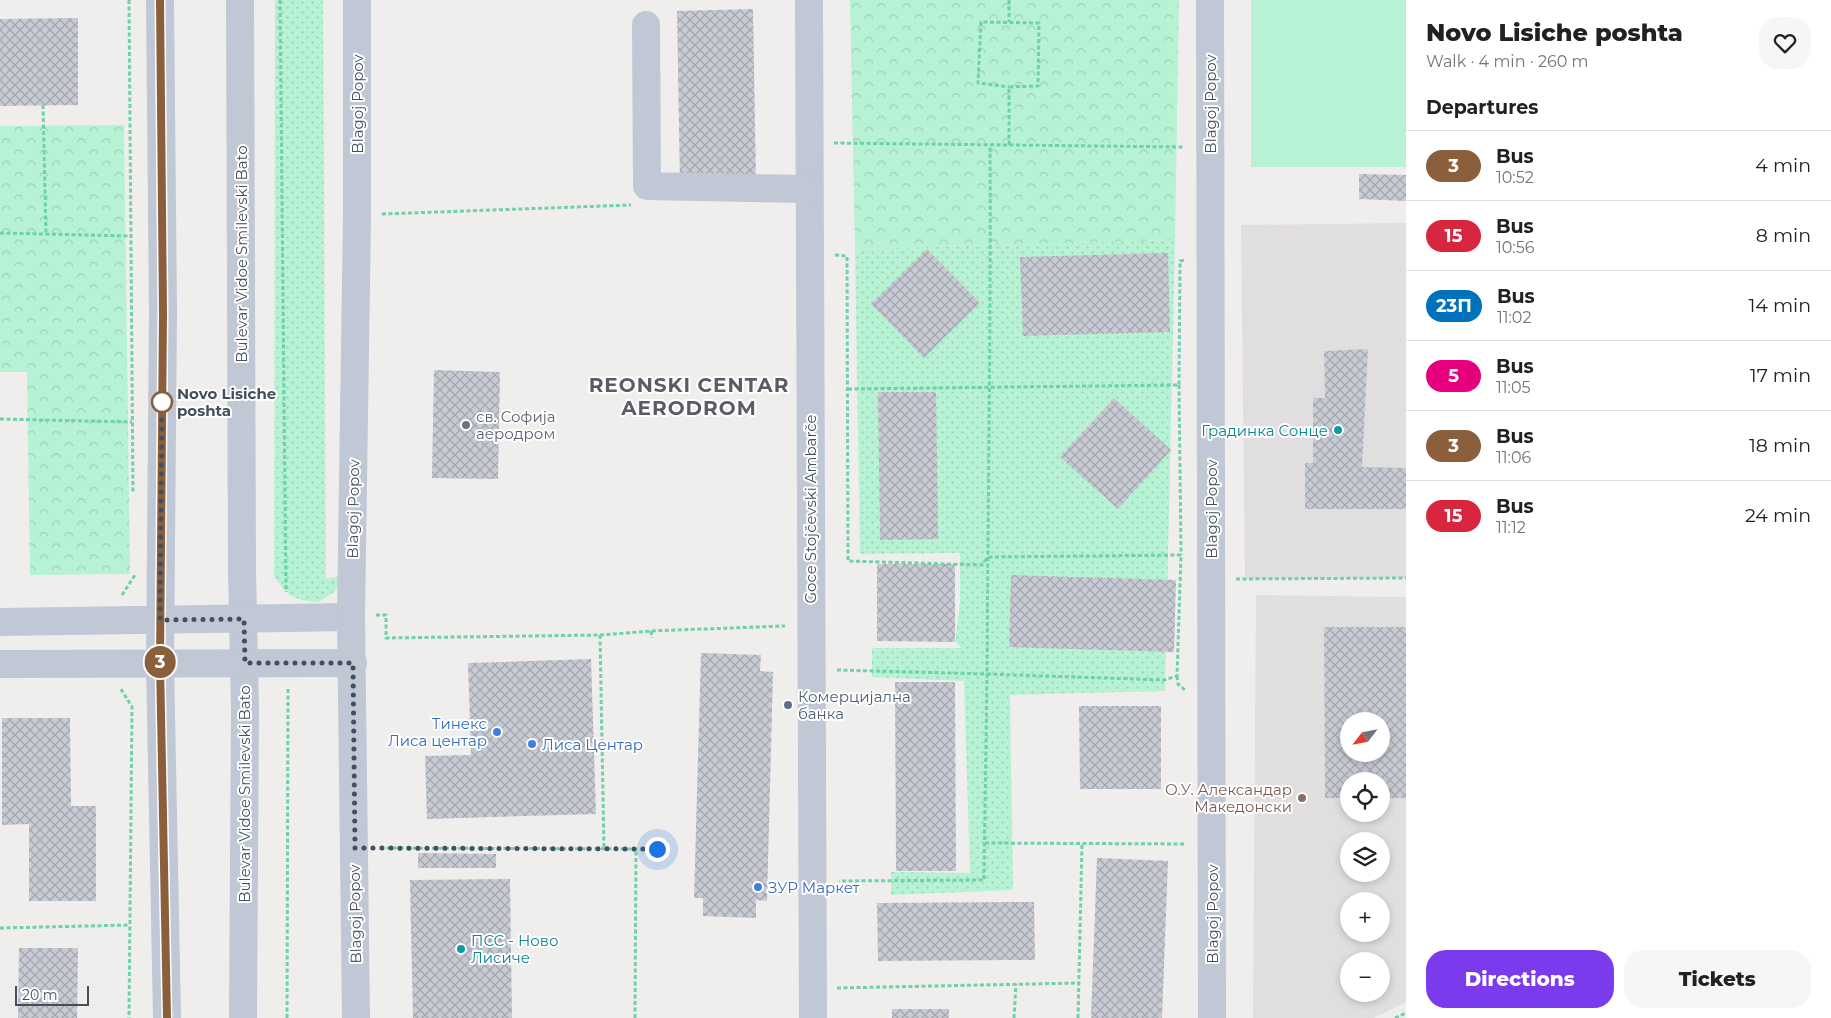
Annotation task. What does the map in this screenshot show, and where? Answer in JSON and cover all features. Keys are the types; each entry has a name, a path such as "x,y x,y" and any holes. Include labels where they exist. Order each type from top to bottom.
{"street":[{"path":"160,0 163,313 160,663 167,1018"},
{"name":"Bulevar Vidoe Smilevski Bato","path":"240,0 242,571 245,663 243,1018"},
{"name":"Blagoj Popov","path":"356,1018 352,616 357,215 357,0"},
{"name":"Goce Stojčevski Ambarče","path":"809,0 814,1018"},
{"name":"Blagoj Popov","path":"1210,0 1212,1018"},
{"path":"646,25 647,186 810,189"},
{"path":"0,622 352,616"},
{"path":"0,664 353,663"}],"path":[{"path":"130,0 133,498"},
{"path":"280,0 286,596"},
{"path":"1009,0 1009,22"},
{"path":"981,22 1039,23 1038,86 1009,87 978,83 981,22"},
{"path":"1009,87 1009,145"},
{"path":"43,105 46,234"},
{"path":"827,143 1189,147"},
{"path":"812,881 984,880 990,145"},
{"path":"357,215 640,205"},
{"path":"0,234 130,236"},
{"path":"827,254 847,256 848,561 982,565 988,557"},
{"path":"811,669 1164,680 1177,676 1181,555 1180,261 1189,260"},
{"path":"848,389 1179,385"},
{"path":"0,419 132,422"},
{"path":"988,557 1181,555"},
{"path":"120,600 134,575 134,565"},
{"path":"1211,580 1406,578"},
{"path":"352,616 386,615 386,638 600,635 651,631 811,625"},
{"path":"651,631 652,638"},
{"path":"600,635 604,850"},
{"path":"287,1018 288,686"},
{"path":"121,688 132,706 129,1018"},
{"path":"985,843 1212,844"},
{"path":"1078,1018 1082,844"},
{"path":"355,848 657,849"},
{"path":"635,1018 636,849"},
{"path":"0,928 129,925"},
{"path":"813,989 1079,983"},
{"path":"1014,1018 1016,984"},
{"path":"1395,1018 1406,1013"}],"shaded area":[{"path":"1406,223 1406,578 1245,579 1241,225"},
{"name":"О.У. Александар Македонски","path":"1256,595 1406,597 1406,1002 1374,1018 1253,1018"}],"green space":[{"path":"275,0 323,0 326,579 345,575 334,592 319,602 297,599 283,589 274,576"},
{"path":"850,0 1179,0 1175,240 855,249"},
{"path":"1251,0 1406,0 1406,167 1251,167"},
{"path":"124,125 130,574 30,575 27,372 0,372 0,126"},
{"path":"1175,240 1165,691 1010,695 1013,890 891,895 891,872 970,873 964,681 872,677 872,648 962,648 955,642 960,604 960,553 860,554 855,249"}],"building":[{"path":"753,9 756,182 680,184 677,11"},
{"path":"78,18 78,105 0,106 0,19"},
{"path":"1359,174 1406,175 1406,201 1359,199"},
{"path":"927,249 980,303 924,358 871,304"},
{"path":"1168,253 1170,332 1023,336 1020,257"},
{"name":"Градинка Сонце","path":"1368,349 1362,467 1406,468 1406,509 1305,509 1305,463 1313,463 1313,398 1325,398 1324,351"},
{"name":"св. Софија аеродром","path":"434,370 500,372 498,479 432,478"},
{"path":"878,392 936,392 938,539 880,540"},
{"path":"1114,398 1171,450 1118,509 1060,457"},
{"path":"877,564 955,564 955,642 877,641"},
{"path":"1011,575 1176,580 1174,652 1009,647"},
{"path":"1324,627 1406,627 1406,798 1390,798 1390,772 1340,772 1340,798 1325,798"},
{"path":"701,653 761,655 760,671 773,672 767,901 756,900 756,918 703,916 703,898 694,898"},
{"name":"Лиса Центар","path":"591,659 596,814 427,819 425,756 471,755 468,663"},
{"path":"895,682 955,682 956,871 896,871"},
{"path":"1079,706 1161,706 1161,789 1080,789"},
{"path":"2,718 70,718 71,806 96,806 96,901 29,901 29,824 2,825"},
{"path":"418,853 496,854 496,868 418,868"},
{"path":"1097,858 1168,861 1162,1018 1091,1018"},
{"name":"ПСС - Ново Лисиче","path":"510,879 512,1018 413,1018 410,880"},
{"path":"1034,902 1035,960 878,961 877,903"},
{"path":"19,948 78,948 77,1018 18,1018"},
{"path":"892,1009 949,1009 949,1018 892,1018"}],"bus line":[{"name":"3","path":"160,0 163,313 160,663 167,1018"}],"place":[{"name":"Novo Lisiche poshta","path":"162,402"},
{"name":"св. Софија аеродром","path":"466,425"},
{"name":"Градинка Сонце","path":"1338,430"},
{"name":"Комерцијална банка","path":"788,705"},
{"name":"Тинекс Лиса центар","path":"497,732"},
{"name":"Лиса Центар","path":"532,744"},
{"name":"О.У. Александар Македонски","path":"1302,798"},
{"name":"ЗУР Маркет","path":"758,887"},
{"name":"ПСС - Ново Лисиче","path":"461,949"}],"district":[{"name":"REONSKI CENTAR AERODROM","path":"689,396"}],"route":[{"path":"162,402 160,620 244,619 245,663 353,663 355,848 657,849"}]}
